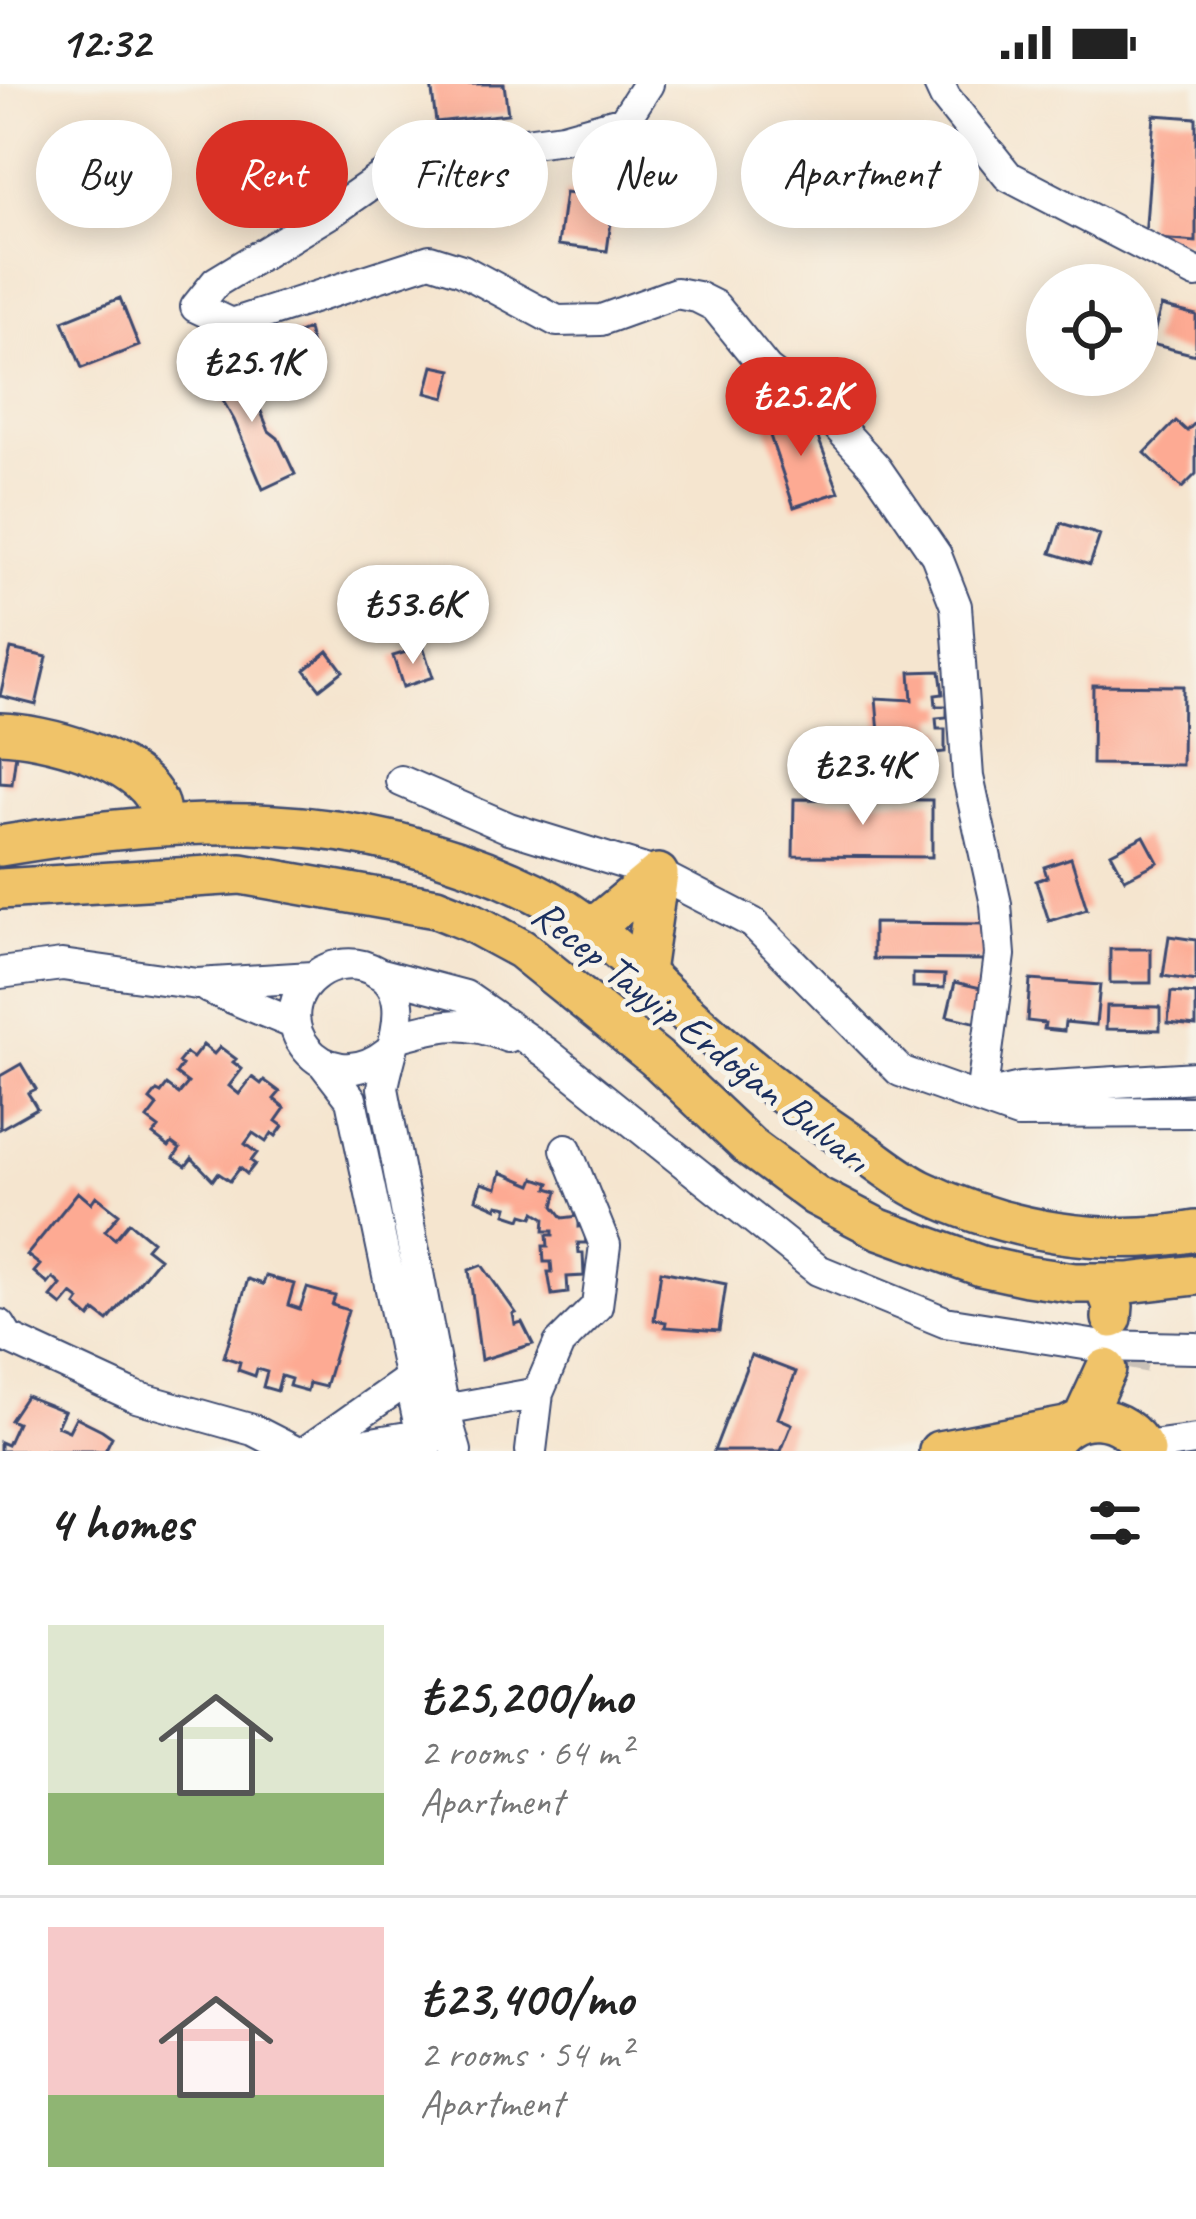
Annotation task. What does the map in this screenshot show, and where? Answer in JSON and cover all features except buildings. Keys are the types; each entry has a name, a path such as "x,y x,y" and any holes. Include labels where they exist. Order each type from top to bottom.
{"main road":[{"path":"0,733 52,738 106,760 136,778 158,804 159,823"},
{"name":"Recep Tayyip Erdoğan Bulvarı","path":"6,845 159,823 258,821 383,839 487,872 537,893 593,928 748,1070 919,1190 1024,1227 1076,1235 1161,1237 1196,1232"},
{"name":"Recep Tayyip Erdoğan Bulvarı","path":"11,887 242,874 436,908 521,949 656,1058 750,1147 816,1196 878,1229 1117,1307 1181,1277"},
{"path":"593,928 658,874"},
{"path":"644,972 658,874"},
{"path":"939,1451 1100,1436 1117,1369"}],"street":[{"path":"648,84 624,121 563,138 409,158 216,282 196,308 232,324 430,260 462,270 557,321 601,320 676,293 715,306 767,370 832,420 876,468 936,555 956,606 968,777 996,904 1000,955 981,1097"},
{"path":"939,84 944,97 1008,176 1196,273"},
{"path":"401,781 509,828 658,874 753,923 900,1071 1018,1113 1196,1112"},
{"path":"0,974 62,965 197,984 312,977 344,964 465,996 548,1053 818,1270 945,1322 1097,1346 1196,1348"},
{"path":"378,974 399,1002 401,1019 383,1088 456,1451"},
{"path":"312,977 302,991 295,1024 310,1054 324,1064 351,1099 423,1443"},
{"path":"197,984 295,1024"},
{"path":"324,1064 357,1069 374,1064 393,1045 444,1024 478,1025 548,1053"},
{"path":"981,1097 1020,1088 1196,1077"},
{"path":"531,1451 538,1393 560,1344 598,1306 605,1245 566,1149"},
{"path":"0,1325 8,1338 136,1396 253,1430 294,1451"},
{"path":"409,1379 444,1409"},
{"path":"306,1451 409,1379"},
{"path":"423,1443 444,1409 538,1393"},
{"path":"1100,1436 1196,1441"},
{"path":"323,1451 423,1443"}],"tunnel":[{"path":"1127,1369 1136,1320"}]}
